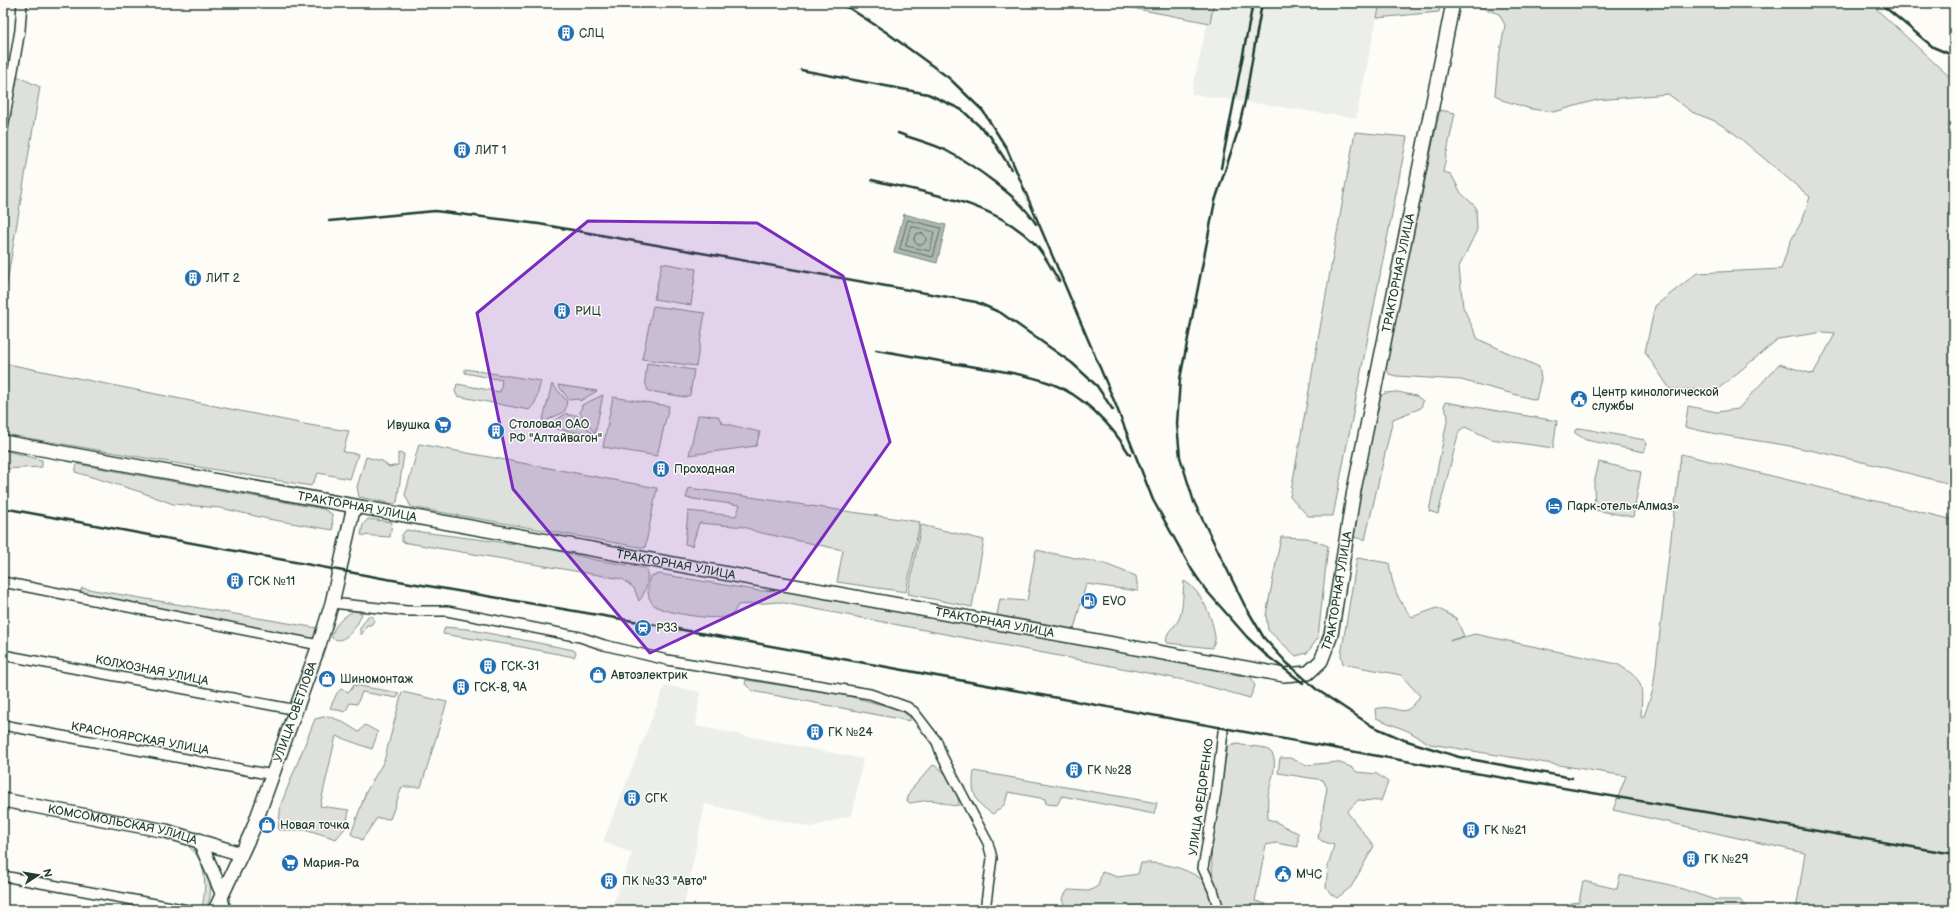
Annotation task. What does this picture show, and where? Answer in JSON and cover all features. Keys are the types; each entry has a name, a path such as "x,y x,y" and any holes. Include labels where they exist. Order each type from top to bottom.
{"main road":[{"name":"ТРАКТОРНАЯ УЛИЦА","path":"3,442 1284,675 1308,672 1321,661 1331,635 1354,490 1453,3"},
{"name":"УЛИЦА СВЕТЛОВА","path":"215,910 253,829 297,710 332,604 354,506"},
{"name":"КОМСОМОЛЬСКАЯ УЛИЦА","path":"3,800 166,831 200,840 242,854"},
{"path":"200,840 222,893"}],"street":[{"path":"3,128 20,30 22,3"},
{"path":"3,582 319,645"},
{"path":"332,604 407,611 446,611 580,637 604,646 667,660 858,692 907,707 914,712 937,742 945,761 988,844 992,858 985,910"},
{"name":"КОЛХОЗНАЯ УЛИЦА","path":"3,655 297,710"},
{"name":"КРАСНОЯРСКАЯ УЛИЦА","path":"3,725 273,775"},
{"name":"УЛИЦА ФЕДОРЕНКО","path":"1219,910 1213,890 1203,868 1216,792 1223,732"},
{"path":"3,876 188,910"},
{"path":"222,893 226,910"}],"highlighted area":[{"path":"588,221 757,223 843,276 890,442 786,589 650,653 513,489 477,313"}],"shaded area":[{"path":"1106,3 1214,3 1210,23"},
{"path":"1212,3 1380,3 1356,118 1191,94"},
{"path":"1380,3 1441,3 1439,12 1377,18"},
{"path":"1467,3 1870,3 1954,81 1954,485 1811,450 1685,427 1688,406 1717,412 1738,409 1779,364 1813,374 1834,336 1835,333 1823,332 1778,339 1717,390 1670,389 1645,352 1655,306 1697,273 1781,269 1790,242 1802,221 1810,197 1735,134 1715,121 1692,112 1668,94 1597,100 1554,112 1531,109 1502,100 1495,95 1498,62 1505,25 1499,14"},
{"path":"17,76 40,87 3,306 3,159"},
{"path":"1440,110 1455,113 1443,172 1451,174 1461,193 1476,207 1477,230 1459,267 1463,307 1478,339 1539,367 1541,379 1536,400 1461,380 1396,376 1389,374 1385,366"},
{"path":"1355,132 1407,137 1333,516 1308,516 1290,497"},
{"path":"662,263 696,269 691,305 654,299"},
{"path":"653,306 705,313 696,366 642,359"},
{"path":"3,363 309,425 349,431 343,452 358,454 350,479 318,473 311,486 3,434"},
{"path":"647,363 694,370 690,395 685,397 648,391 645,381"},
{"path":"465,369 541,381 535,403 529,410 457,396 455,391 457,384 500,392 502,380 465,373"},
{"path":"552,384 567,401 565,411 542,423"},
{"path":"558,385 597,391 580,401 579,399 569,400"},
{"path":"1398,392 1416,396 1423,401 1421,408 1393,419 1365,540 1350,536 1378,399 1385,393"},
{"path":"603,395 595,434 580,413 582,405"},
{"path":"613,397 669,406 657,456 603,447"},
{"path":"1445,402 1557,421 1553,448 1491,439 1465,427 1459,431 1438,514 1429,511 1448,416 1444,407"},
{"path":"567,413 568,415 577,415 593,435 545,427"},
{"path":"698,415 718,416 722,423 760,432 756,446 689,455"},
{"path":"1580,428 1645,440 1647,444 1644,452 1586,440 1575,433 1575,430"},
{"path":"419,444 657,488 645,548 411,507 405,495"},
{"path":"3,450 42,460 42,467 3,469"},
{"path":"398,453 404,454 397,502 394,504 359,497 357,487 366,457 382,461 389,467 398,465"},
{"path":"1681,454 1954,520 1954,910 1796,910 1805,853 1613,810 1626,776 1430,744 1408,731 1376,718 1375,709 1390,708 1404,711 1409,709 1420,696 1401,675 1343,664 1341,655 1357,558 1389,563 1396,592 1402,605 1412,617 1437,608 1456,618 1464,636 1449,641 1475,634 1617,664 1638,680 1642,698 1641,717 1644,716 1653,690"},
{"path":"1599,462 1641,472 1633,517 1595,510 1594,484"},
{"path":"77,464 323,509 332,514 333,530 268,519 221,508 173,504 141,492 75,472"},
{"path":"689,488 920,522 906,592 837,582 843,550 757,532 745,527 699,523 692,546 685,544 688,511 736,516 740,505 686,498"},
{"path":"368,519 392,522 390,537 361,535 363,525"},
{"path":"921,525 984,540 972,607 908,594"},
{"path":"406,530 547,548 596,560 645,568 647,571 646,585 639,601 634,588 622,579 402,542 402,535"},
{"path":"1281,537 1307,538 1328,546 1318,638 1307,653 1296,656 1268,630 1266,615"},
{"path":"1036,550 1105,564 1136,576 1138,591 1086,584 1074,629 997,615 1000,599 1027,601"},
{"path":"660,574 760,591 777,590 1214,669 1222,673 1251,677 1255,686 1250,698 1189,681 779,602 738,605 733,614 719,618 675,613 656,607 650,600 648,586 650,576"},
{"path":"1184,581 1196,591 1209,613 1215,638 1212,648 1167,643 1166,639 1168,633 1179,619 1182,606"},
{"path":"82,588 317,628 314,639 78,595"},
{"path":"353,611 362,613 358,623 350,633 341,639 336,640 331,637 339,622"},
{"path":"368,616 373,617 374,621 371,625 367,625 362,634 360,634 360,628"},
{"path":"445,627 467,629 574,650 576,653 574,657 443,634"},
{"path":"746,680 844,695 899,709 910,717 910,721 752,691 745,684"},
{"path":"354,685 399,693 397,698 362,692 357,704 350,703 345,712 330,708 337,693 341,689 349,692"},
{"name":"СГК","path":"665,685 700,692 696,726 863,759 852,815 811,827 705,804 683,910 611,910 632,853 603,842"},
{"path":"402,692 447,702 421,787 402,787 390,819 377,818 362,840 351,834 366,792 384,761"},
{"path":"328,716 341,721 359,732 365,725 378,732 372,749 336,736 320,806 349,810 346,827 336,839 308,830 278,830 281,804 315,719"},
{"path":"1238,744 1261,747 1268,750 1272,754 1274,759 1274,772 1268,797 1268,819 1298,833 1298,847 1276,843 1266,845 1255,901 1266,904 1265,910 1224,910 1214,881 1211,849 1215,814 1228,746"},
{"path":"1280,758 1290,758 1307,765 1337,762 1351,767 1357,772 1377,774 1388,782 1381,801 1358,800 1347,812 1374,846 1351,887 1337,898 1331,894 1326,887 1328,866 1334,845 1318,838 1327,788 1323,780 1278,773"},
{"path":"933,765 943,771 951,781 959,805 951,805 934,800 910,803 907,801 910,791"},
{"path":"974,771 1157,803 1154,814 1062,796 1057,805 1046,804 1045,799 1008,792 1005,804 993,814 982,806 975,796 973,785"},
{"path":"190,843 196,846 209,876 210,892 206,909 202,906 204,899 204,874 199,859 195,852 189,847"},
{"path":"1141,863 1156,863 1172,866 1195,875 1206,885 1214,910 1066,910 1062,899 1068,890 1089,891 1098,886 1102,872 1118,877 1138,874"},
{"path":"1620,875 1671,885 1715,900 1740,900 1748,910 1568,910 1571,903 1579,902 1583,881 1617,889"}],"water":[{"path":"904,214 946,225 937,263 894,252"}],"railway":[{"path":"835,3 849,8 886,32 949,78 983,111 1007,149 1115,403 1153,500 1192,570 1205,589 1247,637 1266,655 1303,683"},
{"path":"1221,168 1253,3"},
{"path":"1262,3 1245,101 1237,134 1215,201 1180,379 1177,424 1180,457 1194,502 1244,604 1264,638 1287,663 1316,689 1372,726 1404,740 1459,757 1572,778"},
{"path":"1880,3 1933,47 1954,56"},
{"path":"801,70 928,94 962,110 990,136 1011,169"},
{"path":"898,133 945,150 982,173 1019,203 1036,224"},
{"path":"872,180 956,200 997,216 1016,227 1036,245 1059,281"},
{"path":"329,221 435,211 539,224 976,302 1001,313 1072,363 1097,386 1113,410"},
{"path":"876,350 1010,373 1050,383 1074,395 1096,412 1115,433 1130,455"},
{"path":"3,508 381,578 639,622 1433,766 1954,854"}],"place":[{"name":"СЛЦ","path":"566,33"},
{"name":"ЛИТ 1","path":"462,150"},
{"name":"ЛИТ 2","path":"193,278"},
{"name":"РИЦ","path":"562,311"},
{"name":"Центр кинологической службы","path":"1579,399"},
{"name":"Ивушка","path":"443,425"},
{"name":"Столовая ОАО РФ \"Алтайвагон\"","path":"496,431"},
{"name":"Проходная","path":"661,469"},
{"name":"Парк-отель«Алмаз»","path":"1554,506"},
{"name":"ГСК №11","path":"235,581"},
{"name":"EVO","path":"1089,601"},
{"name":"РЗЗ","path":"643,628"},
{"name":"ГСК-31","path":"488,666"},
{"name":"Автоэлектрик","path":"598,675"},
{"name":"Шиномонтаж","path":"327,679"},
{"name":"ГСК-8, 9А","path":"461,687"},
{"name":"ГК №24","path":"815,732"},
{"name":"ГК №28","path":"1074,770"},
{"name":"СГК","path":"632,798"},
{"name":"Новая точка","path":"267,825"},
{"name":"ГК №21","path":"1471,830"},
{"name":"ГК №29","path":"1691,859"},
{"name":"Мария-Ра","path":"290,863"},
{"name":"МЧС","path":"1283,874"},
{"name":"ПК №33 \"Авто\"","path":"609,881"}]}
